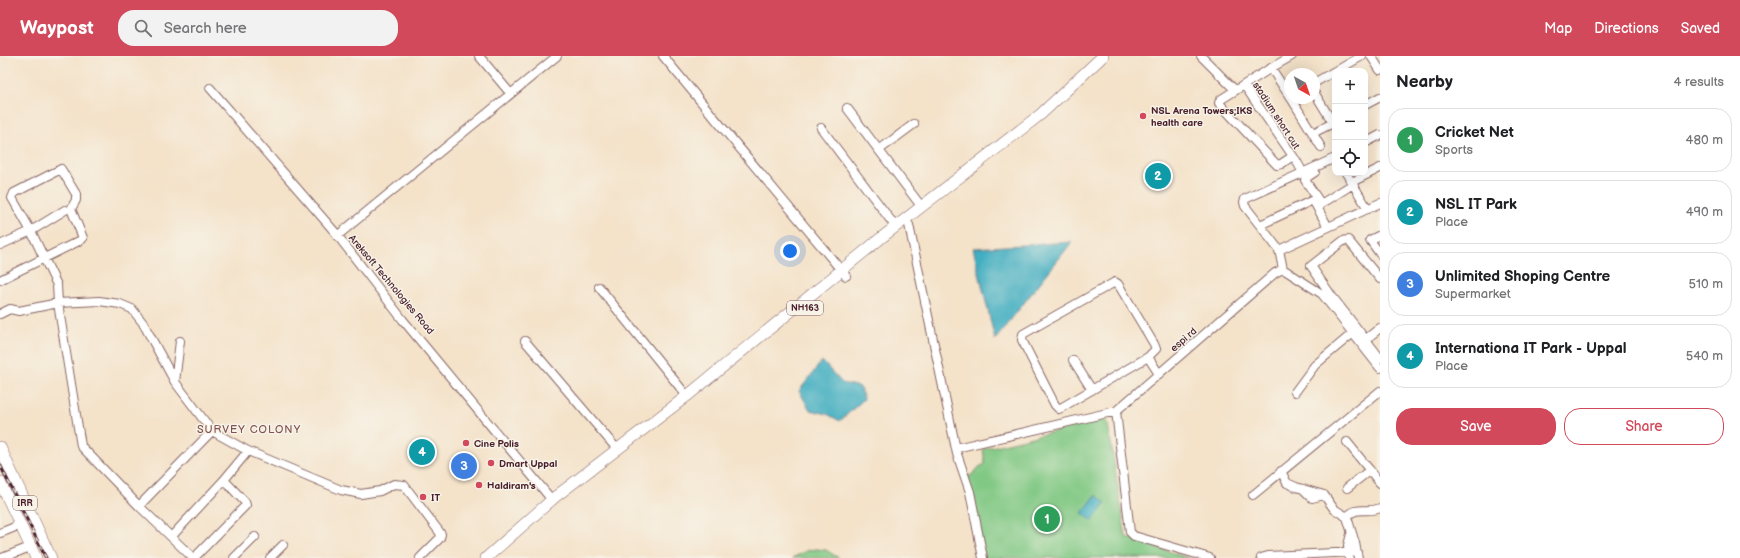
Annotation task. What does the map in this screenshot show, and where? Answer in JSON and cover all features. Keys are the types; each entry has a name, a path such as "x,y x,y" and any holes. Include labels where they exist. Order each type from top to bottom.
{"highway":[{"name":"NH163","path":"486,558 553,498 687,396 844,273 896,226 907,222 921,206 1040,114 1100,62 1111,56"},
{"name":"NH163","path":"498,558 514,542 557,506 907,222 1038,124 1076,91 1100,62"},
{"name":"IRR","path":"0,448 51,558"},
{"name":"IRR","path":"0,482 36,558"},
{"path":"13,510 17,511 21,520 23,521 30,513"},
{"path":"22,529 37,527"}],"street":[{"path":"479,56 510,93"},
{"path":"337,236 557,56"},
{"path":"663,56 844,273"},
{"path":"1201,56 1235,90 1244,85"},
{"name":"stadium short cut","path":"1235,90 1220,100 1220,104 1278,165 1295,159 1244,85 1292,56"},
{"path":"1342,68 1362,56"},
{"path":"1371,56 1380,70"},
{"path":"1271,68 1284,88"},
{"path":"1320,80 1332,74"},
{"name":"Areksoft Technologies Road","path":"210,88 337,236 347,243 450,373 553,498"},
{"path":"1367,104 1380,97"},
{"path":"1320,101 1332,119"},
{"path":"1294,104 1321,147"},
{"path":"848,108 921,206"},
{"path":"1313,133 1332,123"},
{"path":"879,150 914,124"},
{"path":"821,128 896,226"},
{"path":"1368,141 1380,135"},
{"path":"1295,159 1317,203"},
{"path":"1328,297 1283,269 1279,250 1244,204 1245,199 1332,159"},
{"path":"1328,227 1305,179 1332,162"},
{"path":"1260,225 1317,203 1380,168"},
{"path":"0,280 45,258 81,240 83,238 71,209 76,200 76,194 64,171 61,169 12,195 45,258 58,285 58,303 81,446 139,506 194,558 246,505 245,502 224,480"},
{"path":"1345,176 1352,184"},
{"path":"1348,176 1368,208"},
{"path":"1279,250 1380,203"},
{"path":"0,245 31,231 65,210"},
{"path":"907,222 956,448 966,485 970,492 983,558"},
{"path":"1380,235 1370,240 1380,254"},
{"path":"1380,280 1350,240 1345,239 1311,266 1328,297 1363,341 1380,368"},
{"name":"espi rd","path":"956,448 1116,411 1275,273 1283,269"},
{"path":"1115,282 1118,284 1154,344 1156,349 1148,357 1059,409 1055,405 1022,340 1023,334 1115,282"},
{"path":"599,287 687,396"},
{"path":"0,314 10,309 19,311 58,303 99,301 120,304 132,309 143,323 175,382 212,431 248,451 341,490 361,494 380,491 394,484 404,485 441,534 440,538 420,558"},
{"path":"1343,315 1352,333 1363,341 1380,358"},
{"path":"1363,341 1380,328"},
{"path":"1296,392 1315,365 1352,333"},
{"path":"175,382 180,341"},
{"path":"525,341 617,449"},
{"path":"1148,357 1158,374"},
{"path":"1073,360 1092,390"},
{"path":"1253,494 1380,391"},
{"path":"1116,411 1130,532 1134,536 1210,558"},
{"path":"139,506 212,431"},
{"path":"1347,442 1380,483"},
{"path":"172,536 224,480 248,451"},
{"path":"1347,488 1370,470"},
{"path":"1261,558 1268,556 1357,555 1347,517 1334,509 1324,495 1288,483 1281,471"},
{"path":"966,485 965,493 978,558"},
{"path":"1347,517 1351,512 1361,510 1369,511 1380,508"},
{"path":"0,533 22,529"},
{"path":"1348,555 1351,534"},
{"path":"234,558 255,537"},
{"path":"270,558 282,545"},
{"path":"2,558 30,547"}],"green space":[{"path":"1107,419 1126,537 1189,558 983,558 966,477 973,474 979,467 985,464 983,449"},
{"path":"808,550 826,550 839,558 792,558"}],"water":[{"path":"1072,242 995,340 973,248"},
{"path":"822,361 842,383 860,387 864,399 840,421 827,414 810,410 799,391"},
{"path":"1096,495 1106,503 1092,521 1082,513"}],"railway":[{"path":"0,465 46,558"}],"place":[{"name":"NSL Arena Towers;IKS health care","path":"1143,116"},
{"name":"NSL IT Park","path":"1158,176"},
{"name":"Cine Polis","path":"466,443"},
{"name":"Internationa IT Park - Uppal","path":"422,452"},
{"name":"Dmart Uppal","path":"491,463"},
{"name":"Unlimited Shoping Centre","path":"464,466"},
{"name":"Haldiram's","path":"479,485"},
{"name":"IT","path":"423,497"},
{"name":"Cricket Net","path":"1047,519"}],"district":[{"name":"SURVEY COLONY","path":"249,429"}]}
